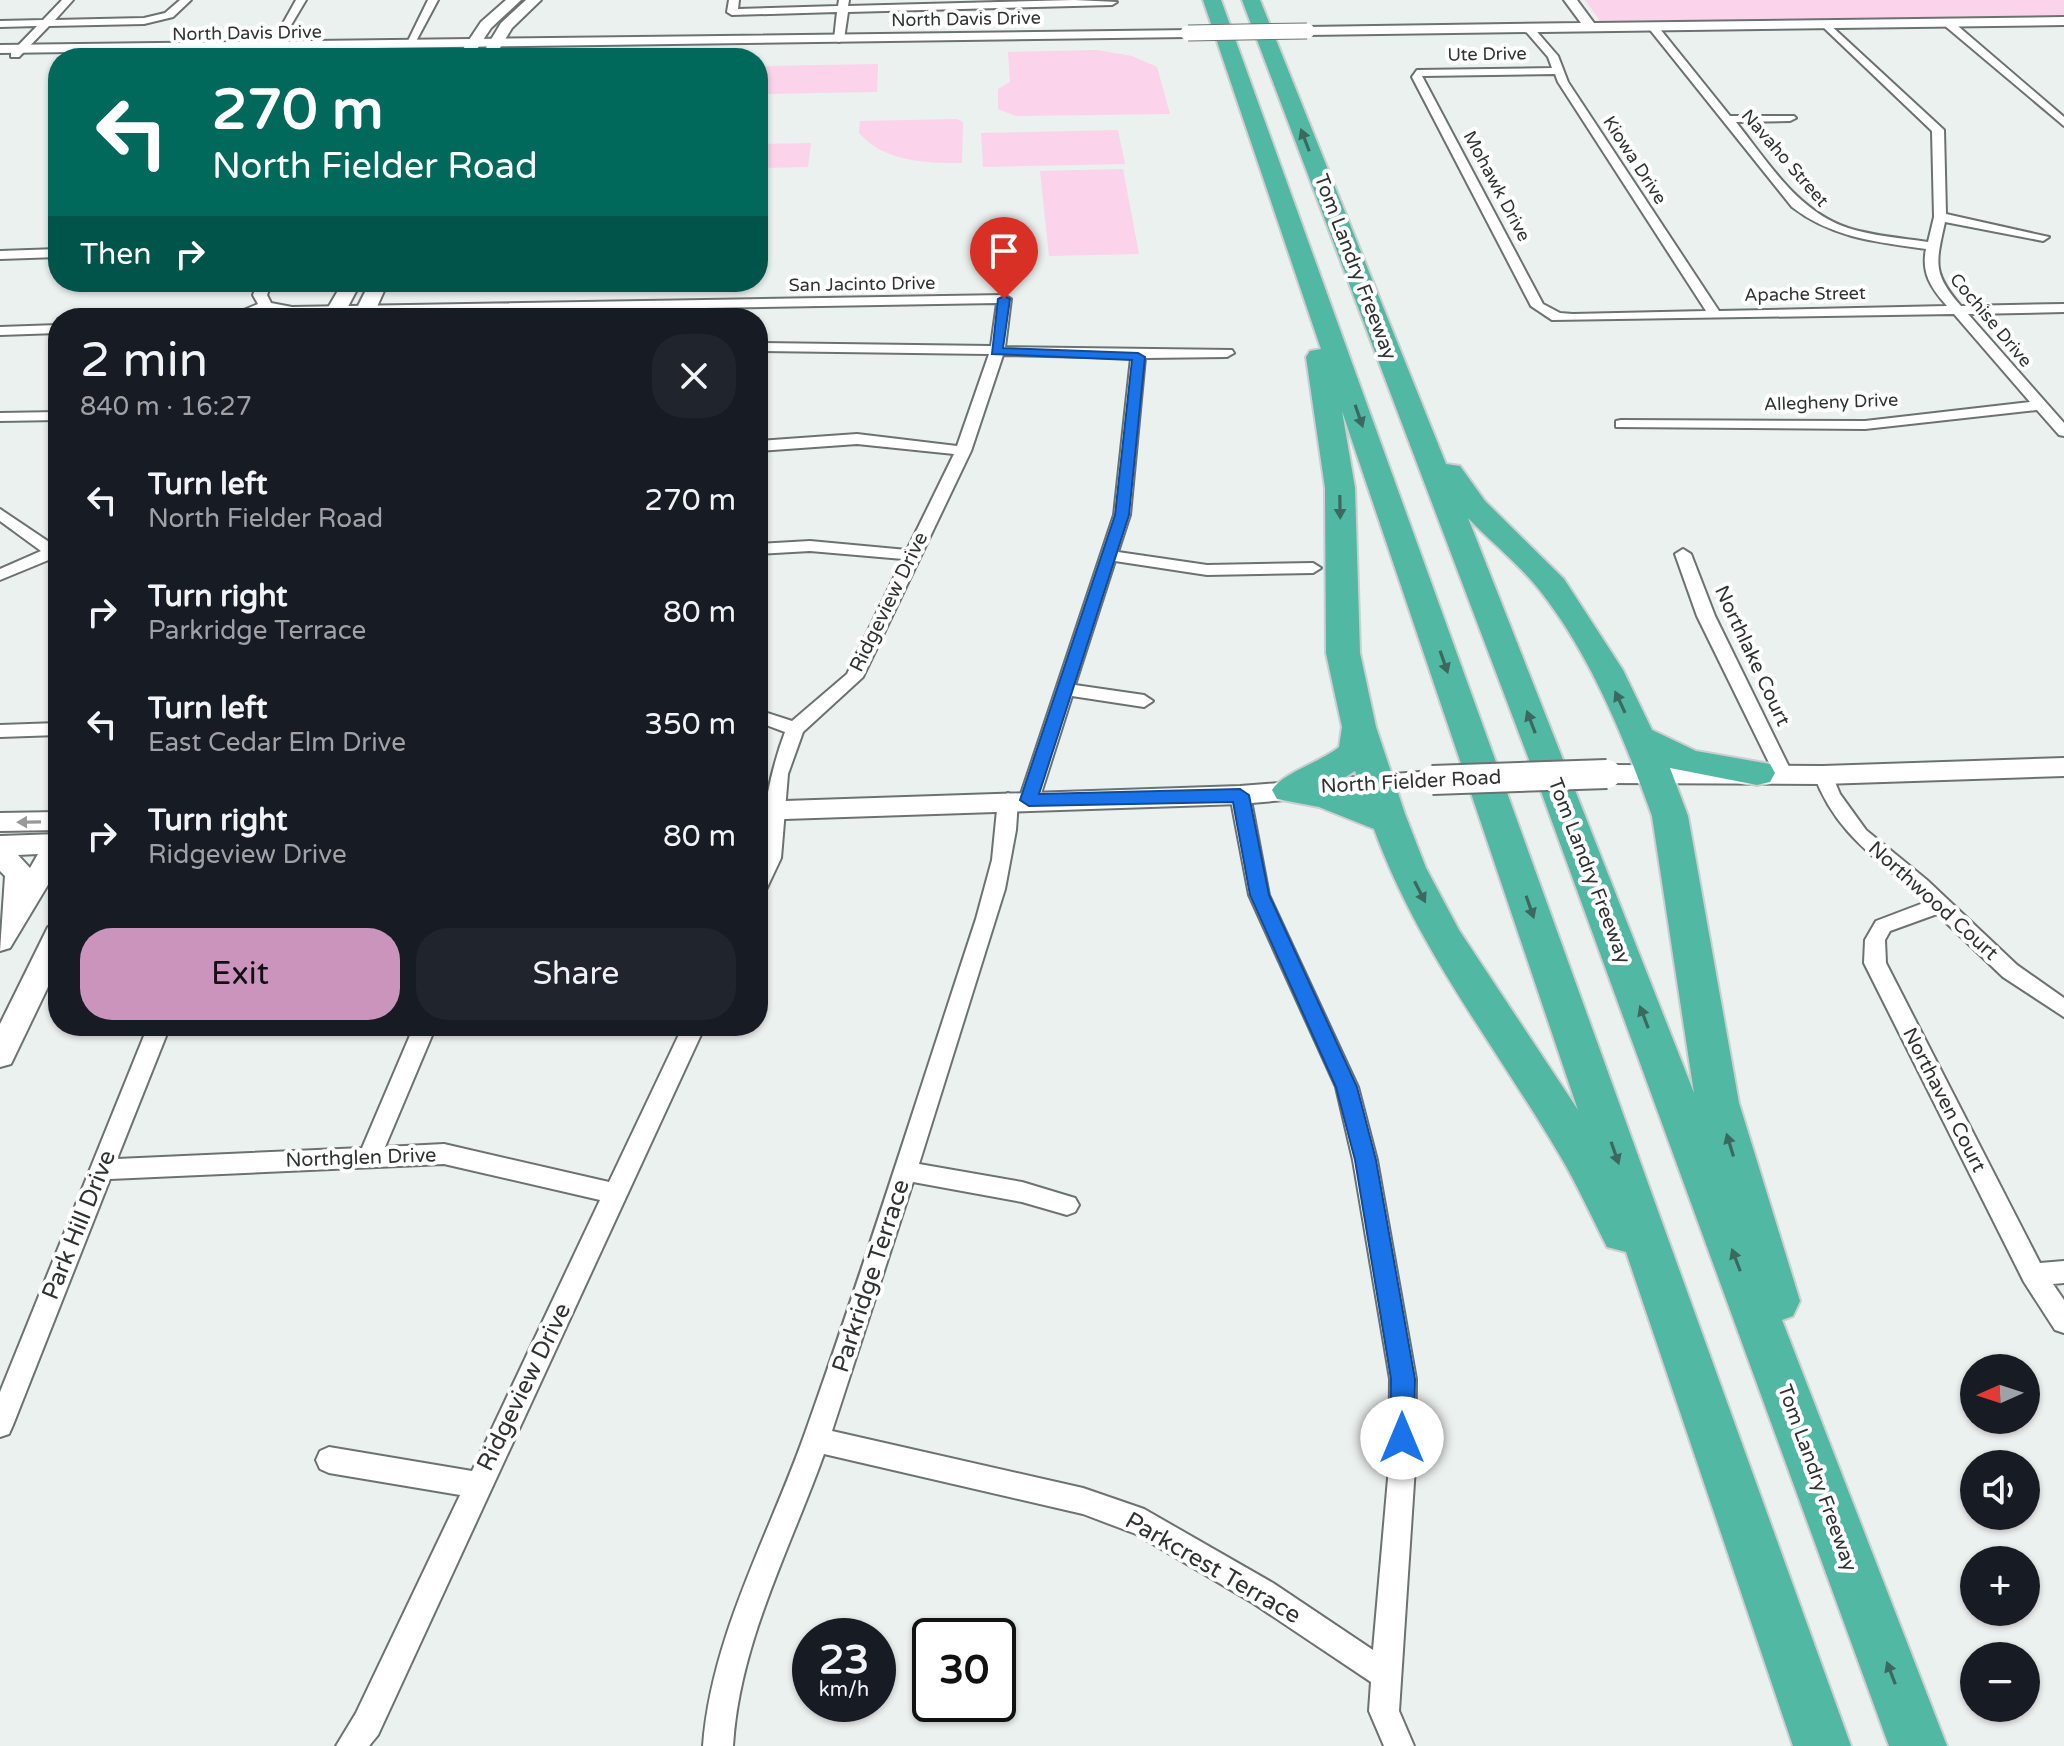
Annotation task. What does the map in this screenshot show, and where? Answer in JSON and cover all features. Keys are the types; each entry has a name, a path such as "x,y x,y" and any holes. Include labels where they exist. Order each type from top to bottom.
{"highway":[{"name":"Tom Landry Freeway","path":"1251,0 1560,794 1918,1746"},
{"path":"1213,4 1820,1738"},
{"path":"1296,237 1340,488 1343,653 1359,727 1382,802 1407,868 1444,939 1576,1143 1619,1224 1665,1331 1820,1738"},
{"path":"1384,341 1440,456 1474,507 1553,586 1606,670 1654,772 1670,816 1717,1103 1796,1369 1842,1543"},
{"path":"1290,790 1334,770 1356,752 1359,727"},
{"path":"1638,738 1688,762 1771,774"},
{"path":"1670,816 1681,799 1696,788 1720,779 1771,774"},
{"path":"1290,790 1382,802"}],"main road":[{"path":"470,48 514,0"},
{"path":"492,48 506,26 534,0"},
{"name":"North Fielder Road","path":"1382,802 1432,780 1654,772 1823,775 2064,767"},
{"path":"768,810 1240,795 1290,790"},
{"path":"0,822 48,821"},
{"path":"0,846 48,844"},
{"path":"0,854 19,873 15,914"},
{"path":"0,940 48,860"},
{"path":"0,1055 48,956"}],"street":[{"path":"9,52 46,23 68,0"},
{"path":"0,24 156,19 169,15 186,0"},
{"path":"273,47 301,0"},
{"path":"410,43 433,0"},
{"path":"1570,0 1590,27"},
{"path":"733,6 1112,2"},
{"path":"839,39 843,4"},
{"name":"North Davis Drive","path":"577,48 839,39 2064,21"},
{"path":"1948,23 2064,123"},
{"name":"Cochise Drive","path":"1827,25 1938,130 1940,217 1930,246 1929,265 1938,288 2064,432"},
{"name":"Navaho Street","path":"1652,26 1796,204 1815,221 1843,232 1930,246"},
{"name":"Kiowa Drive","path":"1528,28 1553,56 1557,71 1714,313"},
{"name":"North Davis Drive","path":"220,48 410,43 451,48"},
{"name":"North Davis Drive","path":"273,47 338,48"},
{"name":"North Davis Drive","path":"9,52 48,51"},
{"name":"Ute Drive","path":"1417,73 1557,71"},
{"name":"Mohawk Drive","path":"1417,73 1538,306 1547,313"},
{"path":"1727,119 1790,118"},
{"path":"1940,217 2043,237"},
{"path":"0,255 48,253"},
{"path":"260,308 266,306 261,292"},
{"name":"San Jacinto Drive","path":"620,308 1004,299"},
{"name":"Ridgeview Drive","path":"768,807 795,729 854,677 963,451 997,351 1004,299"},
{"name":"San Jacinto Drive","path":"266,306 276,308"},
{"name":"Apache Street","path":"1547,313 1573,318 2064,308"},
{"path":"0,331 48,329"},
{"path":"768,347 965,347 1138,357 1227,353"},
{"name":"Parkridge Terrace","path":"718,1746 717,1719 729,1674 816,1440 905,1171 1018,800 1067,690 1111,556 1122,515 1138,357"},
{"name":"Allegheny Drive","path":"1621,424 1865,425 2040,405"},
{"path":"0,417 48,416"},
{"path":"768,445 857,439 963,451"},
{"path":"0,514 48,549"},
{"path":"36,541 48,537"},
{"path":"768,548 810,546 912,555"},
{"name":"Northlake Court","path":"1683,554 1771,774"},
{"path":"1111,556 1207,570 1313,568"},
{"path":"0,575 48,557"},
{"path":"1067,690 1144,701"},
{"path":"768,720 795,729"},
{"path":"0,731 48,729"},
{"name":"Northwood Court","path":"1823,775 1831,796 1859,835 2010,971 2064,1009"},
{"path":"1240,795 1259,895 1347,1087 1365,1160 1400,1363 1402,1467 1384,1711 1399,1746"},
{"name":"Ridgeview Drive","path":"768,822 771,858 768,865"},
{"name":"Northaven Court","path":"1940,905 1883,926 1875,940 1875,963 2033,1274 2064,1322"},
{"name":"Park Hill Drive","path":"0,1425 155,1036"},
{"path":"370,1156 421,1036"},
{"name":"Ridgeview Drive","path":"351,1746 367,1724 476,1485 617,1194 689,1036"},
{"name":"Northglen Drive","path":"101,1170 444,1154 617,1194"},
{"path":"905,1171 1022,1192 1067,1205"},
{"path":"2033,1274 2064,1272"},
{"name":"Parkcrest Terrace","path":"816,1440 1083,1501 1144,1523 1263,1593 1386,1675"},
{"path":"329,1460 476,1485"}],"shaded area":[{"path":"1585,0 2064,0 2064,18 1600,21"},
{"path":"1097,50 1132,56 1157,67 1170,114 1016,116 998,109 998,89 1010,82 1008,52"},
{"path":"878,64 877,92 768,94 768,66"},
{"path":"957,119 963,122 962,163 906,159 881,150 859,133 860,121"},
{"path":"1118,130 1125,164 983,167 981,133"},
{"path":"811,143 808,167 768,168 768,144"},
{"path":"1123,169 1139,254 1049,256 1040,171"}],"route":[{"path":"1004,299 997,351 1138,357 1122,515 1029,800 1240,795 1259,895 1347,1087 1365,1160 1403,1379 1402,1438"}]}
